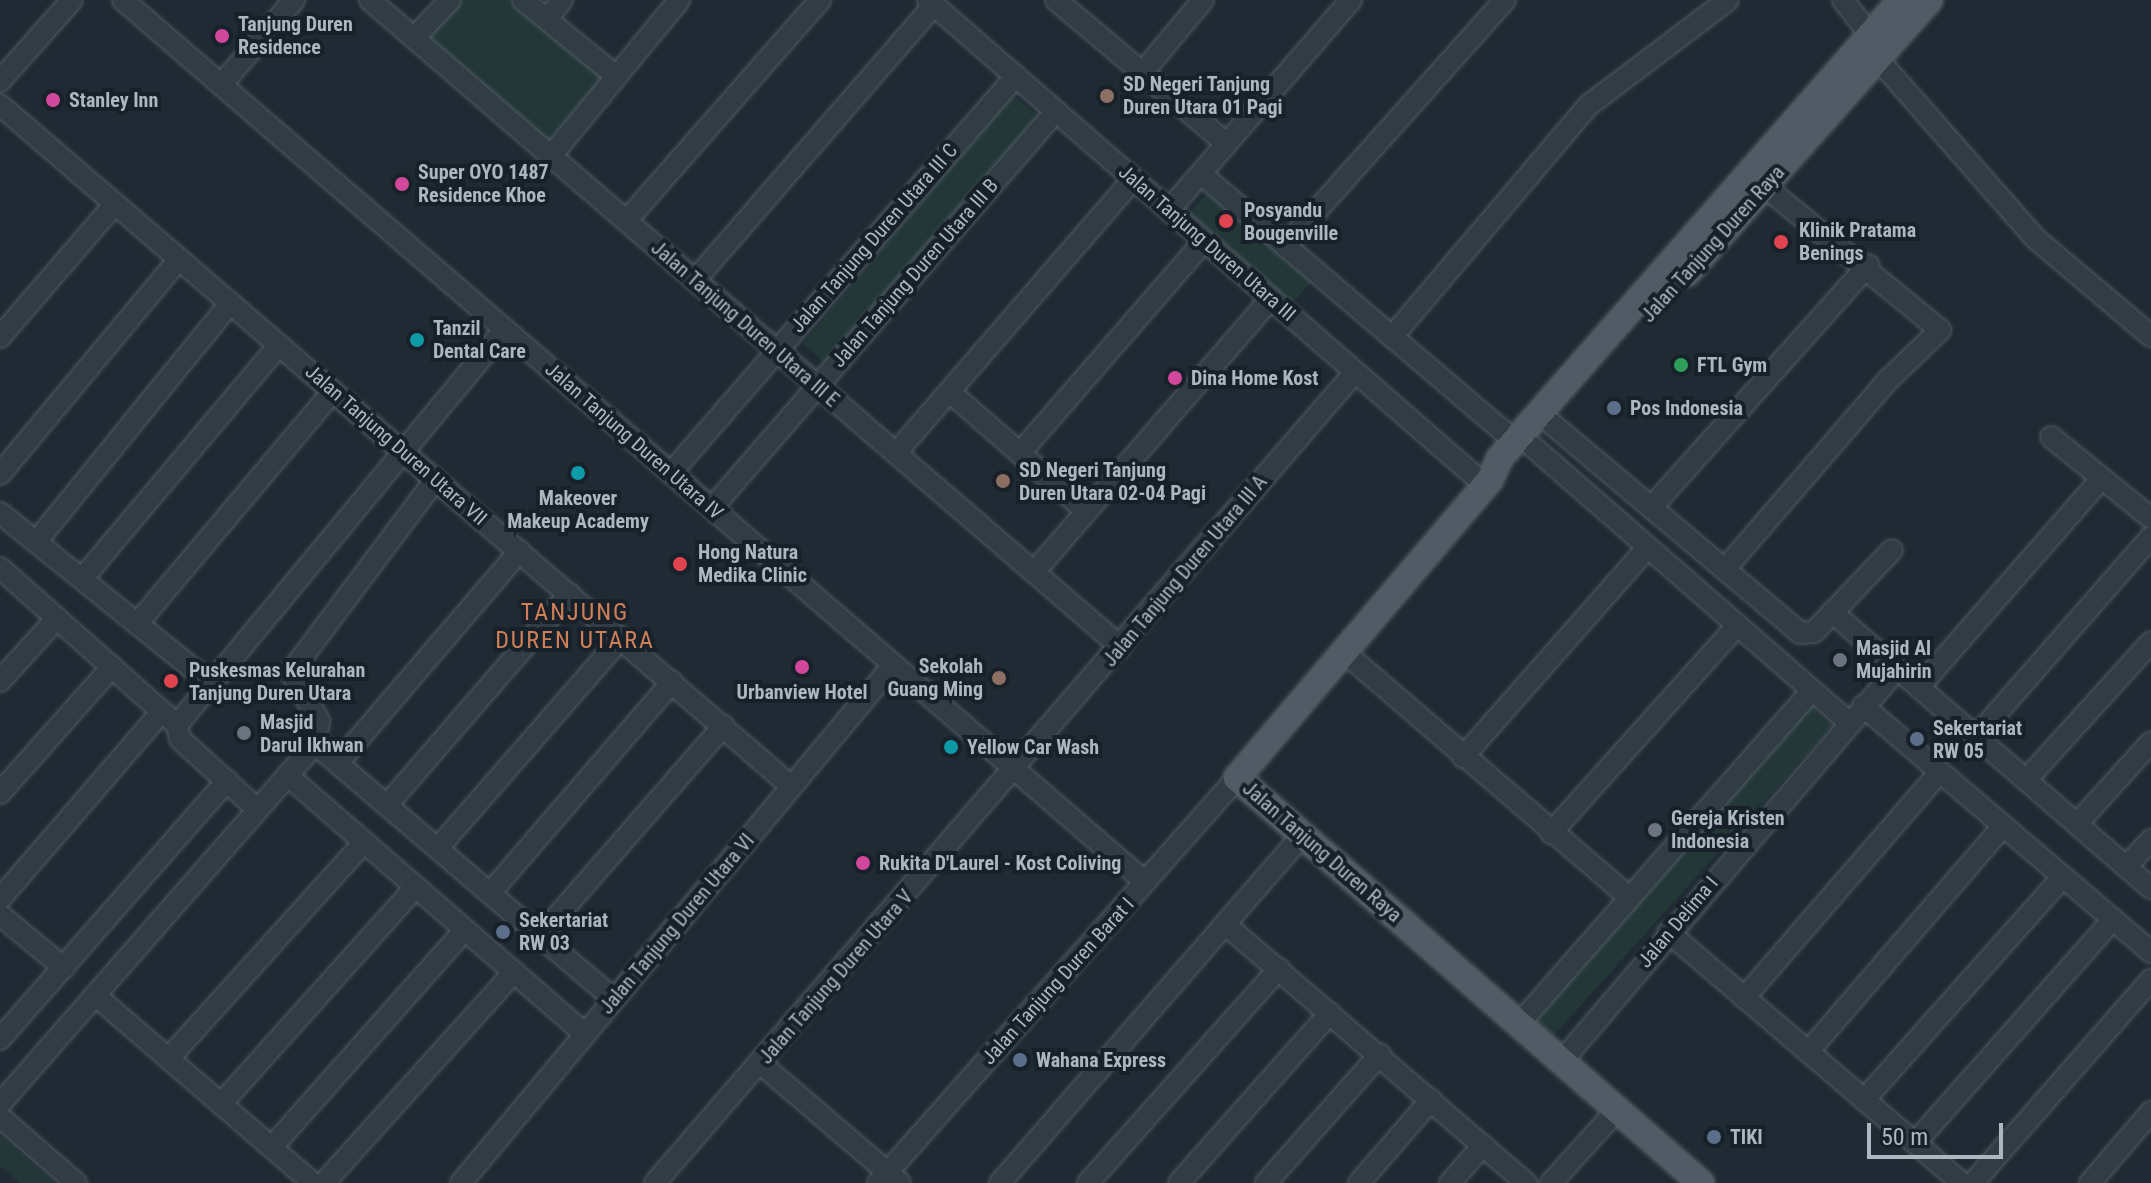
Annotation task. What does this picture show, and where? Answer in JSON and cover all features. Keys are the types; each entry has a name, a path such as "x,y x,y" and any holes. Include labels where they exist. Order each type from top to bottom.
{"main road":[{"name":"Jalan Tanjung Duren Raya","path":"1523,444 1552,424 1764,186 1874,47 1901,0"},
{"name":"Jalan Tanjung Duren Raya","path":"1701,1183 1237,778 1488,483 1874,47 1929,0"}],"street":[{"path":"0,81 72,0"},
{"name":"Jalan Tanjung Duren Utara IV","path":"123,0 1145,882"},
{"path":"221,85 294,0"},
{"name":"Jalan Tanjung Duren Utara III E","path":"370,0 1121,647"},
{"path":"414,38 450,0"},
{"path":"523,0 616,76"},
{"path":"547,19 562,0"},
{"path":"551,156 679,0"},
{"path":"626,221 820,0"},
{"path":"1142,73 1203,0"},
{"path":"1169,210 1351,0"},
{"path":"1285,246 1505,0"},
{"path":"1392,337 1589,105 1728,0"},
{"path":"1843,0 1874,47 2035,238 2151,336"},
{"path":"695,280 931,3"},
{"name":"Jalan Tanjung Duren Utara III","path":"931,3 1355,372 1488,483"},
{"path":"1068,4 1142,73 1226,143"},
{"name":"Jalan Tanjung Duren Utara III C","path":"671,473 1016,76"},
{"name":"Jalan Tanjung Duren Utara VII","path":"0,105 791,786"},
{"name":"Jalan Tanjung Duren Utara III B","path":"712,508 1056,111"},
{"path":"1201,174 1647,548 1849,723"},
{"path":"896,453 1133,179"},
{"path":"1725,569 1887,381 1939,335 1939,326 1868,265 1764,186"},
{"path":"0,337 115,204"},
{"path":"1020,453 1204,241"},
{"path":"0,474 179,259"},
{"path":"1651,508 1868,265"},
{"path":"1034,572 1271,298"},
{"path":"36,542 230,303"},
{"path":"0,899 208,681 505,329"},
{"path":"82,579 279,345"},
{"name":"Jalan Tanjung Duren Utara III A","path":"1016,771 1355,372"},
{"path":"137,624 333,391"},
{"path":"950,392 1086,511"},
{"path":"1552,424 1805,635 1832,612 1892,550"},
{"path":"2051,437 2151,518"},
{"path":"0,1104 315,744 319,721 291,672 436,479"},
{"path":"1919,687 2101,479"},
{"path":"0,513 208,681"},
{"path":"1976,737 2151,537"},
{"path":"1463,757 1647,548"},
{"path":"338,763 520,551"},
{"path":"3,576 57,618 170,718 180,739 257,809"},
{"path":"387,805 570,594"},
{"path":"1832,612 2151,888"},
{"path":"0,681 57,618"},
{"path":"1551,833 1737,626"},
{"path":"438,848 621,638"},
{"path":"2026,780 2151,642"},
{"path":"1344,652 1629,897"},
{"name":"Jalan Tanjung Duren Utara VI","path":"461,1183 893,665"},
{"path":"0,793 112,667"},
{"name":"Jalan Delima I","path":"1562,1061 1668,932 1897,669"},
{"path":"490,893 672,682"},
{"path":"1519,1024 1812,690"},
{"path":"1863,706 2151,952"},
{"path":"540,936 723,726"},
{"path":"2077,824 2151,742"},
{"path":"315,744 614,999"},
{"name":"Jalan Tanjung Duren Utara V","path":"655,1183 1016,771"},
{"path":"1744,998 1940,772"},
{"path":"287,775 585,1034"},
{"name":"Jalan Tanjung Duren Barat I","path":"888,1180 1237,778"},
{"path":"0,1039 227,781"},
{"path":"1808,1052 2003,826"},
{"path":"1006,1181 1303,835"},
{"path":"2126,867 2151,840"},
{"path":"169,1058 364,842"},
{"path":"1864,1100 2063,877"},
{"path":"221,1104 416,887"},
{"path":"0,915 64,968"},
{"path":"1915,1143 2113,919"},
{"path":"1226,925 1380,1054 1526,1183"},
{"path":"272,1147 465,930"},
{"path":"1668,932 1962,1183"},
{"path":"1088,1183 1279,969"},
{"path":"324,1183 514,972"},
{"path":"1973,1183 2151,980"},
{"path":"95,995 313,1183"},
{"path":"1179,1183 1330,1013"},
{"path":"1266,1183 1380,1054"},
{"path":"760,1063 888,1180"},
{"path":"1359,1183 1431,1100"},
{"path":"1551,1183 1617,1110"},
{"path":"2090,1183 2151,1112"},
{"path":"0,1117 76,1183"},
{"path":"1450,1183 1483,1145"}],"green space":[{"path":"455,0 509,0 605,76 546,144 423,35"},
{"path":"1012,94 1039,116 829,366 802,344"},
{"path":"1218,181 1320,273 1290,306 1188,214"},
{"path":"1810,706 1832,726 1548,1042 1526,1022"},
{"path":"0,1135 55,1183 20,1183 0,1166"}],"place":[{"name":"Tanjung Duren Residence","path":"222,36"},
{"name":"SD Negeri Tanjung Duren Utara 01 Pagi","path":"1107,96"},
{"name":"Stanley Inn","path":"53,100"},
{"name":"Super OYO 1487 Residence Khoe","path":"402,184"},
{"name":"Posyandu Bougenville","path":"1226,221"},
{"name":"Klinik Pratama Benings","path":"1781,242"},
{"name":"Tanzil Dental Care","path":"417,340"},
{"name":"FTL Gym","path":"1681,365"},
{"name":"Dina Home Kost","path":"1175,378"},
{"name":"Pos Indonesia","path":"1614,408"},
{"name":"Makeover Makeup Academy","path":"578,473"},
{"name":"SD Negeri Tanjung Duren Utara 02-04 Pagi","path":"1003,481"},
{"name":"Hong Natura Medika Clinic","path":"680,564"},
{"name":"Masjid Al Mujahirin","path":"1840,660"},
{"name":"Urbanview Hotel","path":"802,667"},
{"name":"Sekolah Guang Ming","path":"999,678"},
{"name":"Puskesmas Kelurahan Tanjung Duren Utara","path":"171,681"},
{"name":"Masjid Darul Ikhwan","path":"244,733"},
{"name":"Sekertariat RW 05","path":"1917,739"},
{"name":"Yellow Car Wash","path":"951,747"},
{"name":"Gereja Kristen Indonesia","path":"1655,830"},
{"name":"Rukita D'Laurel - Kost Coliving","path":"863,863"},
{"name":"Sekertariat RW 03","path":"503,932"},
{"name":"Wahana Express","path":"1020,1060"},
{"name":"TIKI","path":"1714,1137"}],"district":[{"name":"TANJUNG DUREN UTARA","path":"575,627"}]}
